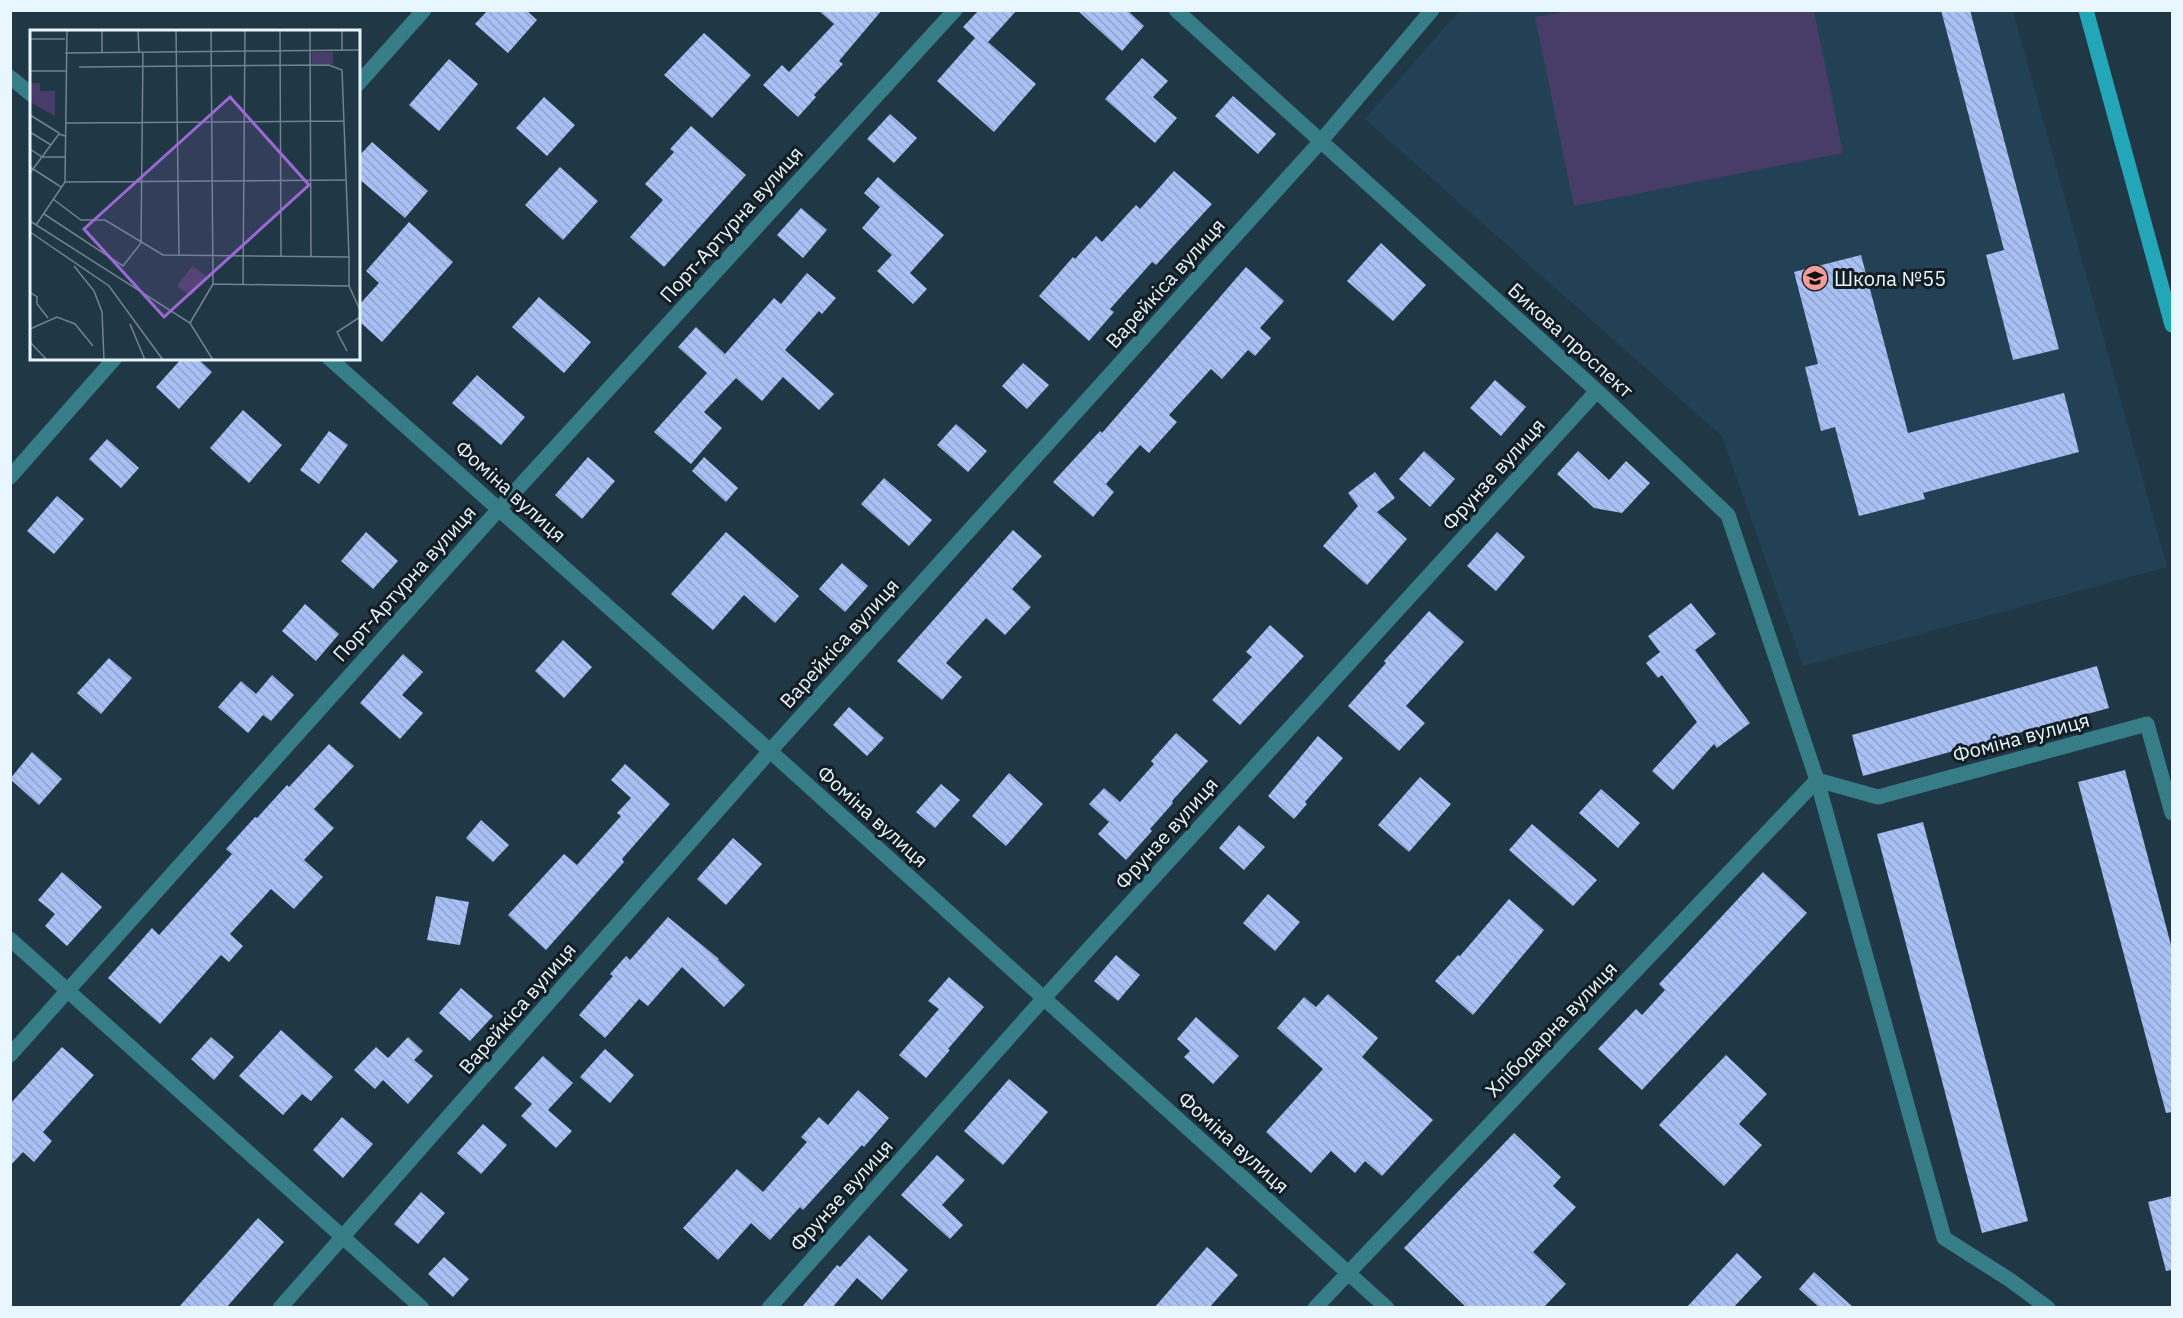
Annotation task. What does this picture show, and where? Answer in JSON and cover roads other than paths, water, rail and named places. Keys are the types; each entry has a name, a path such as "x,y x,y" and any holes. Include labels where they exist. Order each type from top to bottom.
{"street":[{"path":"360,82 423,10"},
{"name":"Порт-Артурна вулиця","path":"10,1055 499,509 955,10"},
{"name":"Бикова проспект","path":"1176,10 1597,391 1728,515 1817,780 1944,1238 2010,1280 2048,1308"},
{"name":"Варейкіса вулиця","path":"280,1308 770,751 1321,141 1432,10"},
{"path":"2086,10 2172,325"},
{"path":"10,77 30,93"},
{"path":"10,477 113,360"},
{"name":"Фоміна вулиця","path":"331,360 770,751 1387,1308"},
{"name":"Фрунзе вулиця","path":"769,1308 1044,998 1597,391"},
{"name":"Фоміна вулиця","path":"1817,780 1878,797 2147,724 2172,813"},
{"name":"Хлібодарна вулиця","path":"1315,1308 1817,780"},
{"path":"10,939 422,1308"}],"place":[{"name":"Школа №55","path":"1815,278"}]}
